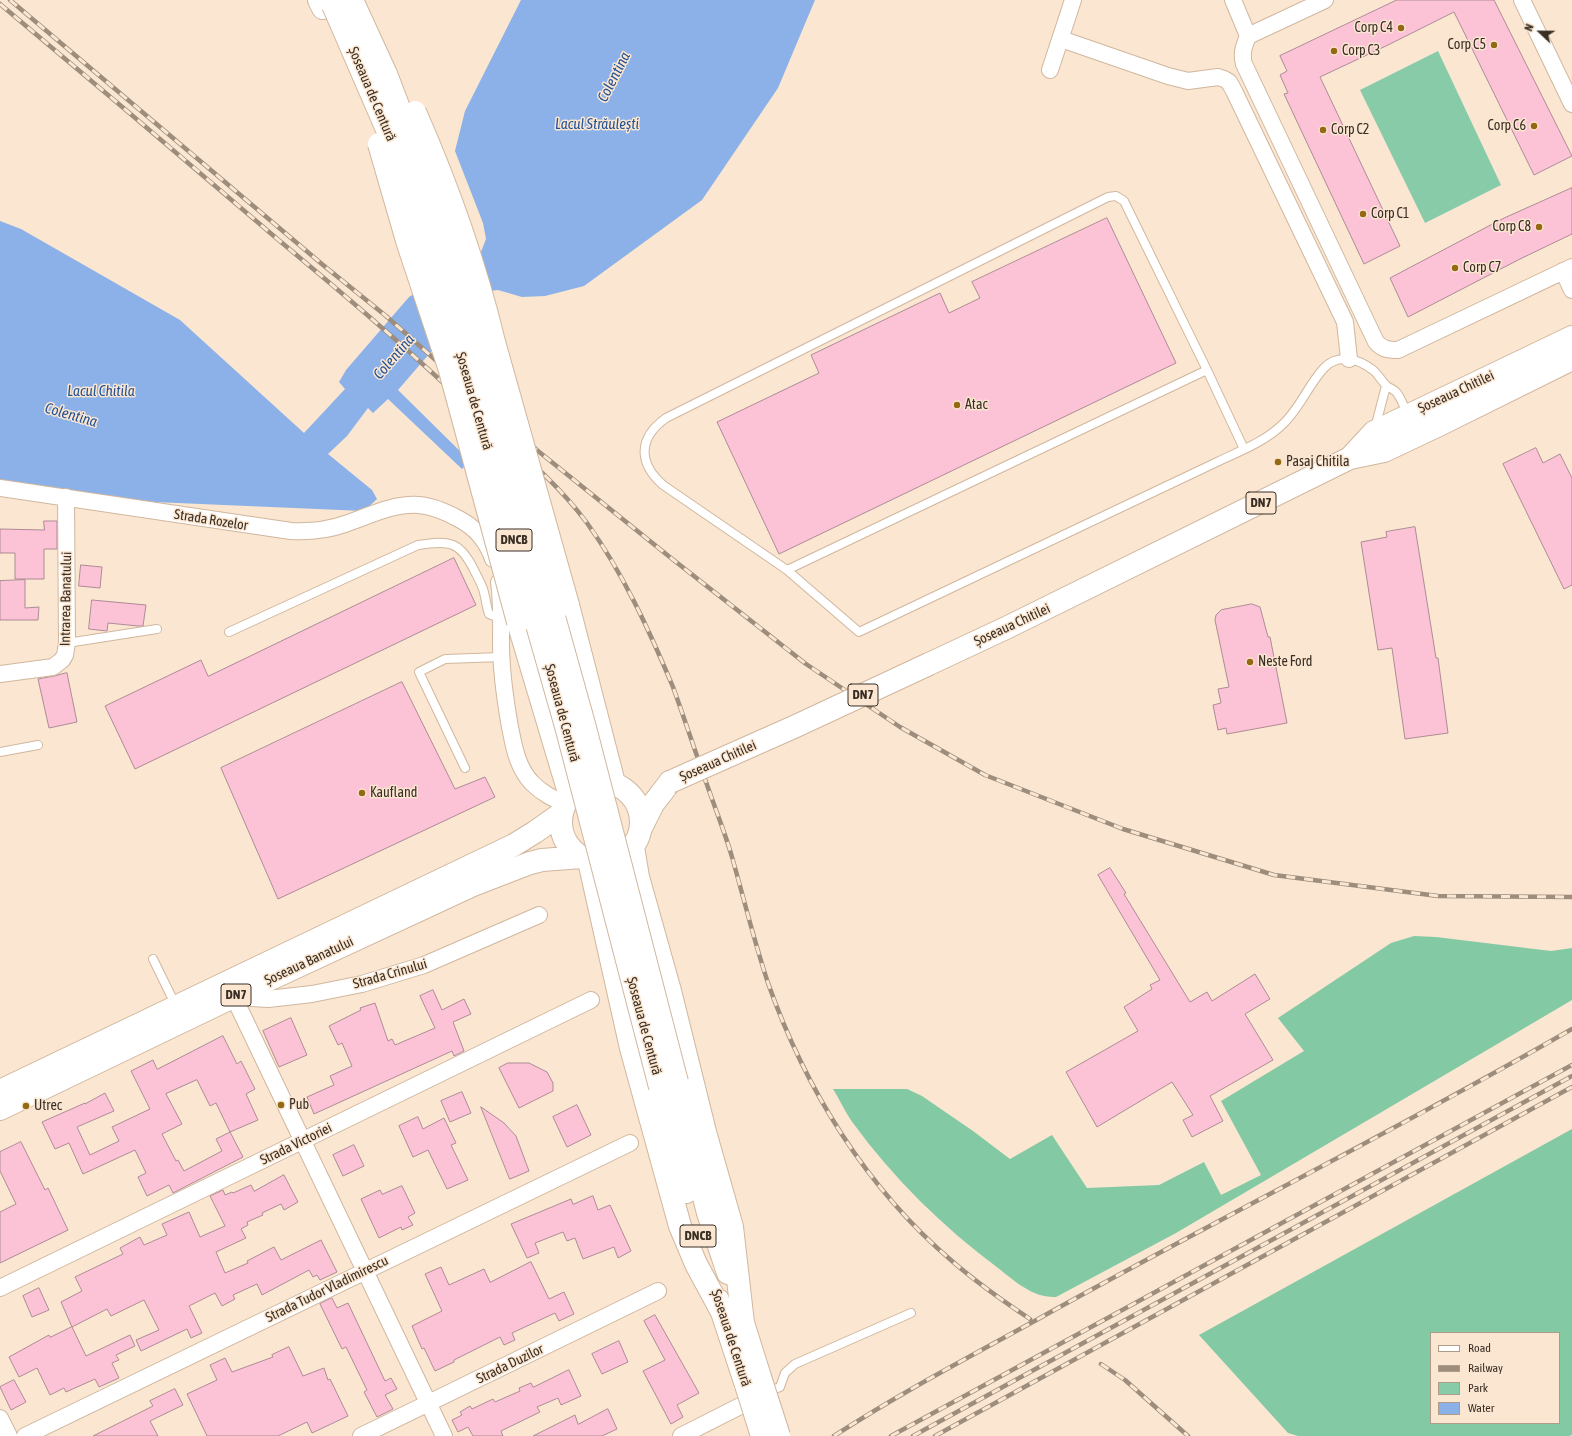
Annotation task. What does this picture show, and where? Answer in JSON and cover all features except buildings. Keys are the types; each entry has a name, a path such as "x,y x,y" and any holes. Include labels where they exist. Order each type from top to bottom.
{"main road":[{"path":"364,0 427,140 462,230 485,304 494,342 619,786 636,802 640,810 642,826"},
{"path":"331,3 379,142 408,244 449,367 510,620 565,804 561,823 562,833 573,851 585,859 631,1048 680,1226 696,1264 723,1314"},
{"name":"Șoseaua de Centură","path":"331,3 386,74 444,232 480,351 584,724 668,1084 695,1226 723,1314 759,1383 762,1436"},
{"name":"Șoseaua Chitilei","path":"1350,458 1374,432 1572,337"},
{"name":"Șoseaua Chitilei","path":"619,786 644,787 670,782 796,726 1029,617 1350,458 1384,451 1572,359"},
{"path":"1408,415 1418,435"},
{"name":"DN7","path":"565,804 577,790 594,782 604,781 619,786"},
{"name":"Șoseaua Chitilei","path":"642,826 653,804 670,782"},
{"name":"Șoseaua Banatului","path":"0,1109 230,989 514,845 535,832 565,804"},
{"name":"DN7","path":"585,859 603,862 616,860 633,847 640,834 642,826"},
{"path":"633,847 638,877 670,991 705,1132 732,1227 743,1323"},
{"name":"Șoseaua Banatului","path":"0,1091 176,1006 230,989 473,885 530,863 542,860 585,859"},
{"name":"Șoseaua de Centură","path":"668,1084 694,1157 708,1213 743,1323 759,1383 779,1436"}],"street":[{"path":"1050,70 1073,0"},
{"path":"1233,0 1248,36"},
{"path":"1325,0 1248,36 1242,51 1244,64 1376,342 1388,350 1398,350 1567,269 1572,290"},
{"path":"1522,0 1572,104"},
{"path":"1061,39 1168,76 1188,81 1218,77 1229,82 1303,232 1345,322 1349,359"},
{"name":"Strada Rozelor","path":"0,488 291,532 309,532 328,529 388,509 419,505 434,508 464,522 486,541 498,574 510,620"},
{"name":"Intrarea Banatului","path":"0,674 53,667 62,660 65,655 67,643 66,497"},
{"path":"510,620 502,657 506,708 514,748 518,761 531,782 546,795 565,804"},
{"name":"Strada Crinului","path":"230,989 268,999 312,994 362,984 424,965 539,915"},
{"path":"230,989 302,1141 430,1403 444,1436"},
{"name":"Strada Victoriei","path":"0,1288 591,1000"},
{"name":"Strada Tudor Vladimirescu","path":"25,1436 630,1143"},
{"name":"Strada Duzilor","path":"361,1436 658,1291"},
{"path":"681,1436 759,1383"},
{"path":"0,1418 9,1436"}],"lane":[{"path":"1244,449 1124,201 1116,196 1108,197 680,411 656,425 649,436 645,450 646,464 652,476 787,570 859,632 1244,449 1274,432 1285,422 1304,398 1316,378 1325,367 1339,360 1349,359 1364,364 1373,370 1386,386 1395,391 1408,415"},
{"path":"787,570 1207,370"},
{"path":"1374,432 1386,386"},
{"path":"229,632 418,545 435,542 459,547 467,556 484,590 486,607 489,614 510,620"},
{"path":"67,643 157,629"},
{"path":"465,768 419,672 445,659 502,657"},
{"path":"0,752 38,745"},
{"path":"153,959 176,1006"},
{"path":"759,1383 780,1386 785,1373 795,1364 912,1313"}],"green space":[{"path":"1438,51 1501,185 1425,223 1360,90"},
{"path":"1414,936 1436,937 1551,951 1572,948 1572,1000 1176,1233 1056,1297 1040,1295 1018,1284 939,1219 885,1164 850,1119 833,1089 907,1089 922,1096 973,1131 1010,1159 1052,1135 1087,1188 1159,1185 1204,1162 1221,1195 1261,1175 1221,1101 1304,1051 1278,1018 1391,943"},
{"path":"1572,1129 1572,1435 1298,1436 1288,1433 1199,1335"}],"water":[{"path":"521,0 815,0 778,88 702,200 584,286 545,296 522,297 498,290 489,291 449,331 398,390 470,461 462,469 388,399 373,413 368,408 347,436 328,454 372,490 377,499 364,511 154,502 0,480 0,221 21,229 180,320 304,433 345,389 339,382 346,370 409,297 481,252 486,239 483,223 455,151 465,111"}],"railway":[{"path":"10,0 323,265 386,316 538,451 806,664 900,727 985,775 1123,829 1274,875 1438,896 1572,897"},
{"path":"0,4 389,334 541,471 573,505 600,542 624,582 673,687 730,849 768,983 800,1060 820,1098 866,1169 892,1202 952,1261 1030,1319"},
{"path":"834,1436 884,1405 962,1361 1440,1103 1572,1029"},
{"path":"891,1436 1572,1065"},
{"path":"913,1436 1572,1076"},
{"path":"935,1436 1572,1087"},
{"path":"1101,1364 1125,1380 1188,1436"}],"place":[{"name":"Corp C4","path":"1401,28"},
{"name":"Corp C5","path":"1494,45"},
{"name":"Corp C3","path":"1334,51"},
{"name":"Corp C6","path":"1534,126"},
{"name":"Corp C2","path":"1323,130"},
{"name":"Corp C1","path":"1363,214"},
{"name":"Corp C8","path":"1539,227"},
{"name":"Corp C7","path":"1455,268"},
{"name":"Atac","path":"957,405"},
{"name":"Pasaj Chitila","path":"1278,462"},
{"name":"Neste Ford","path":"1250,662"},
{"name":"Kaufland","path":"362,793"},
{"name":"Pub","path":"281,1105"},
{"name":"Utrec","path":"26,1106"}],"water label":[{"name":"Colentina","path":"614,77"},
{"name":"Lacul Străulești","path":"597,124"},
{"name":"Colentina","path":"394,357"},
{"name":"Lacul Chitila","path":"101,391"},
{"name":"Colentina","path":"71,415"}]}
